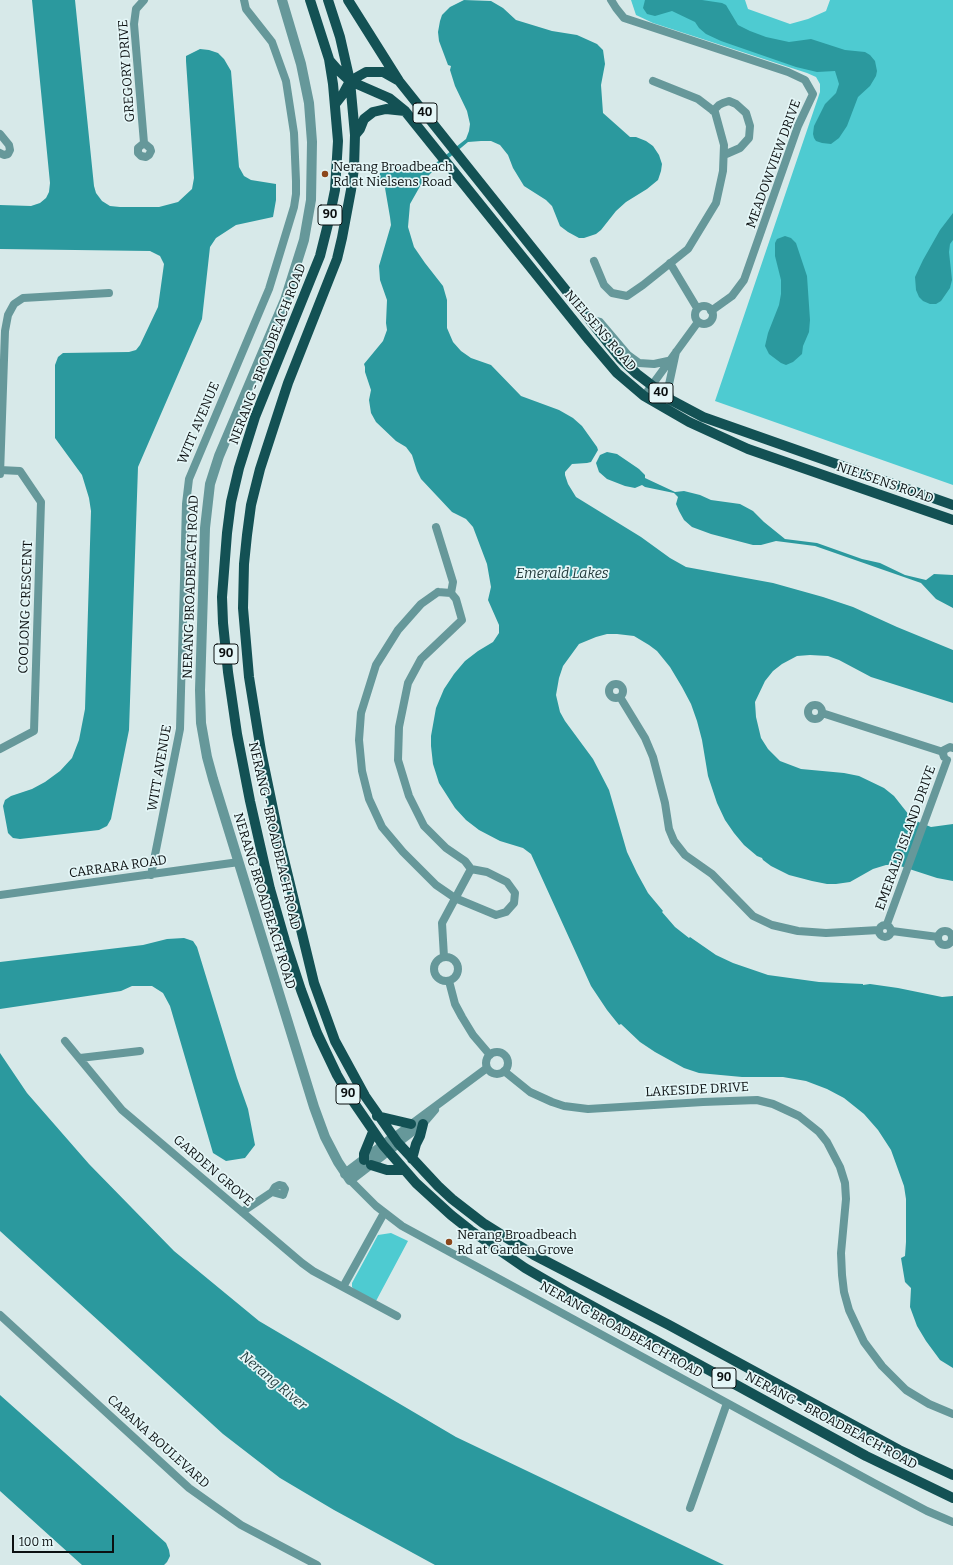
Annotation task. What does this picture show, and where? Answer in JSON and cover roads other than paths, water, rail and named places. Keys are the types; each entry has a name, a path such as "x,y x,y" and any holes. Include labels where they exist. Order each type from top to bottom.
{"main road":[{"name":"NERANG - BROADBEACH ROAD","path":"310,0 329,59 336,103 338,140 336,173 328,224 318,262 258,410 239,468 231,502 223,568 223,623 232,702 250,801 270,889 285,941 309,1013 327,1054 348,1094 373,1132 416,1184 451,1215 499,1251 570,1294 873,1459 953,1498"},
{"name":"NERANG - BROADBEACH ROAD","path":"328,0 340,37 350,81 355,135 351,190 337,259 276,417 255,486 247,535 243,608 248,670 261,751 280,843 314,984 335,1041 354,1079 377,1116 396,1140 412,1159 452,1199 483,1223 516,1245 669,1325 899,1450 953,1476"},
{"name":"NIELSENS ROAD","path":"348,0 399,81 620,358 650,385 671,400 703,418 953,505"},
{"name":"NIELSENS ROAD","path":"329,59 350,81 389,98 405,111 593,345 617,373 644,396 689,422 748,449 953,520"},
{"name":"40","path":"350,81 361,74 372,71 383,72 399,81"},
{"path":"336,103 350,81"},
{"path":"355,135 360,129 364,119 372,112 386,109 405,111"},
{"path":"377,1116 411,1124"},
{"path":"412,1159 420,1136 422,1124"},
{"path":"373,1132 364,1154 367,1163 387,1170 404,1170"}],"street":[{"name":"GREGORY DRIVE","path":"144,0 136,9 134,24 144,143"},
{"name":"WITT AVENUE","path":"151,875 180,729 186,504 189,479 269,289 294,207 296,194 294,133 286,81 272,42 246,9 244,0"},
{"name":"NERANG BROADBEACH ROAD","path":"282,0 301,64 309,103 313,165 309,213 299,260 285,300 213,470 208,495 205,528 200,690 201,723 206,757 319,1123 332,1152 348,1177 384,1213 402,1226 926,1511 953,1522"},
{"name":"MEADOWVIEW DRIVE","path":"611,0 624,18 788,72 805,80 813,94 798,126 744,280 732,296 712,311"},
{"path":"594,261 604,286 612,293 627,296 688,249 716,203 723,171 724,145 715,112 698,99 653,81"},
{"path":"713,111 719,105 729,101 736,104 746,113 750,126 749,138 740,148 724,155"},
{"path":"0,134 9,145 10,150 8,154 4,155 0,153"},
{"path":"670,263 697,308"},
{"path":"0,474 5,330 8,315 14,304 23,298 109,293"},
{"path":"706,307 712,311 713,317 710,322 705,324 698,322 694,316 697,308 706,307"},
{"path":"588,319 600,322 628,355 639,363 654,364 668,361"},
{"path":"644,396 650,385 698,322"},
{"path":"671,400 668,389 676,351"},
{"name":"COOLONG CRESCENT","path":"0,470 20,471 41,502 34,731 0,749"},
{"path":"436,527 453,582 451,593"},
{"path":"438,592 451,593 456,599 462,620 421,659 408,683 398,727 398,760 410,796 424,826 446,848 464,861 471,869 487,872 506,882 515,893 514,903 506,912 496,915 455,898 436,885 403,852 382,827 369,799 362,771 359,740 361,713 376,665 398,630 421,604 438,592"},
{"name":"EMERALD ISLAND DRIVE","path":"620,697 645,738 653,758 666,803 669,829 674,842 685,855 712,874 753,916 772,925 798,931 826,933 879,930 881,925 889,928 938,937"},
{"name":"EMERALD ISLAND DRIVE","path":"822,713 943,752"},
{"path":"950,760 943,756 943,752 947,748 953,748"},
{"name":"EMERALD ISLAND DRIVE","path":"889,928 903,880 928,812 950,760"},
{"name":"CARRARA ROAD","path":"0,895 239,862"},
{"path":"444,957 442,923 471,869"},
{"path":"444,957 453,959 458,967 456,976 449,981 436,978 433,969 436,961 444,957"},
{"path":"449,981 455,1004 462,1017 473,1035 490,1054"},
{"name":"GARDEN GROVE","path":"65,1042 80,1058 122,1110 302,1263 313,1271 397,1316"},
{"path":"80,1058 140,1051"},
{"path":"497,1052 505,1056 507,1064 504,1071 494,1073 487,1068 486,1061 490,1054 497,1052"},
{"path":"396,1140 411,1124 438,1106 460,1087 487,1068"},
{"name":"LAKESIDE DRIVE","path":"504,1071 530,1092 564,1106 588,1109 757,1100 773,1104 799,1116 819,1132 827,1142 840,1167 845,1183 846,1199 841,1253 844,1292 849,1310 864,1342 882,1366 906,1390 929,1404 953,1414"},
{"path":"348,1177 396,1140 422,1124 438,1106"},
{"path":"242,1212 272,1192"},
{"path":"343,1287 384,1213"},
{"name":"CABANA BOULEVARD","path":"0,1315 189,1488 241,1525 317,1565"},
{"path":"690,1508 727,1403"}],"water":[{"path":"32,0 75,0 94,186 96,193 102,201 110,206 159,207 178,202 192,189 194,178 186,56 200,49 218,53 224,59 231,71 239,167 244,176 251,180 276,184 276,200 273,217 236,225 216,238 210,247 202,319 138,467 129,730 111,819 107,826 99,830 20,839 13,838 8,833 3,806 5,800 45,782 60,771 72,758 79,740 85,709 91,511 89,498 82,475 55,438 55,365 58,357 63,353 129,352 136,350 140,345 158,307 164,264 160,256 150,251 0,249 0,205 31,206 40,203 46,198 49,192 50,183"},
{"name":"Emerald Lakes","path":"464,0 491,1 503,8 516,20 552,31 577,35 597,44 603,50 605,64 601,85 603,113 630,137 636,137 653,146 659,155 662,164 658,180 626,202 596,234 584,238 579,238 560,226 552,206 546,200 524,186 513,168 508,155 500,145 491,141 468,142 432,172 423,181 410,204 408,227 414,247 443,286 447,300 447,328 453,342 461,351 471,358 491,365 521,396 559,410 573,418 582,426 598,450 591,462 572,464 565,472 568,484 576,497 641,537 670,558 686,567 773,583 823,597 853,607 953,650 953,703 871,677 839,660 828,656 810,655 797,656 773,671 765,681 755,702 756,717 761,738 768,749 780,761 801,769 859,776 884,788 894,796 909,815 916,821 931,827 953,824 953,881 937,878 897,865 886,865 873,869 850,882 827,884 789,875 771,866 762,858 757,856 744,845 734,833 725,820 717,803 708,776 697,721 691,704 682,687 670,667 657,651 634,636 607,634 579,644 563,666 556,695 560,712 565,721 593,759 609,790 627,852 637,873 648,893 663,911 662,912 675,927 689,938 690,937 716,955 733,963 768,975 819,982 863,985 870,984 942,997 953,996 953,1368 940,1360 926,1341 917,1326 910,1307 911,1288 905,1282 901,1258 905,1256 906,1242 906,1199 904,1186 891,1150 878,1130 864,1114 844,1098 827,1089 806,1081 783,1077 742,1077 699,1073 684,1068 640,1042 621,1024 619,1025 591,986 531,854 523,848 500,841 479,830 466,820 455,808 439,783 433,764 431,746 431,736 436,708 444,689 454,674 465,661 493,642 499,633 499,625 488,600 491,587 487,564 473,527 466,519 452,512 421,479 412,455 406,447 396,441 376,422 371,413 369,400 371,390 364,364 383,341 387,330 387,300 380,280 379,266 391,225 385,188 378,183 380,173 394,163 411,167 424,168 432,166 466,139 469,131 470,124 467,111 455,86 450,70 451,66 448,65 439,41 438,32 442,15 450,7"},
{"path":"645,0 702,0 722,3 726,5 738,25 766,37 789,42 811,39 845,50 865,52 875,61 877,71 876,76 870,86 858,97 847,126 839,138 831,144 822,143 816,141 814,138 814,126 825,104 836,93 839,84 835,71 817,72 796,67 721,41 706,34 695,22 672,11 655,16 647,14 643,8"},
{"path":"953,213 953,240 950,244 949,252 952,280 950,288 941,301 936,304 930,304 923,301 919,297 916,290 915,277 940,230"},
{"path":"785,236 791,238 796,243 807,276 810,320 809,332 803,346 802,354 793,362 786,365 769,354 765,346 768,333 779,305 781,294 781,280 775,256 775,243 777,239"},
{"path":"607,452 617,454 639,469 645,475 645,478 675,492 684,491 700,495 711,500 740,504 753,511 785,539 817,543 862,559 880,563 905,575 926,580 934,574 953,575 953,608 936,599 921,583 815,546 776,541 761,545 753,545 711,534 692,527 684,520 679,511 676,504 678,497 674,493 645,487 642,485 635,488 625,486 607,479 599,472 596,463 600,455"},
{"path":"184,938 193,941 197,947 248,1109 255,1145 245,1158 226,1161 213,1153 170,1006 163,993 152,986 132,986 121,991 0,1009 0,962 143,945 167,939"},
{"name":"Nerang River","path":"0,1053 27,1093 89,1164 174,1251 259,1321 456,1437 724,1565 435,1565 334,1510 280,1478 223,1434 0,1231"},
{"path":"0,1395 166,1543 170,1556 164,1565 82,1565 0,1491"}],"place":[{"name":"Nerang Broadbeach Rd at Nielsens Road","path":"325,174"},
{"name":"Nerang Broadbeach Rd at Garden Grove","path":"449,1242"}]}
